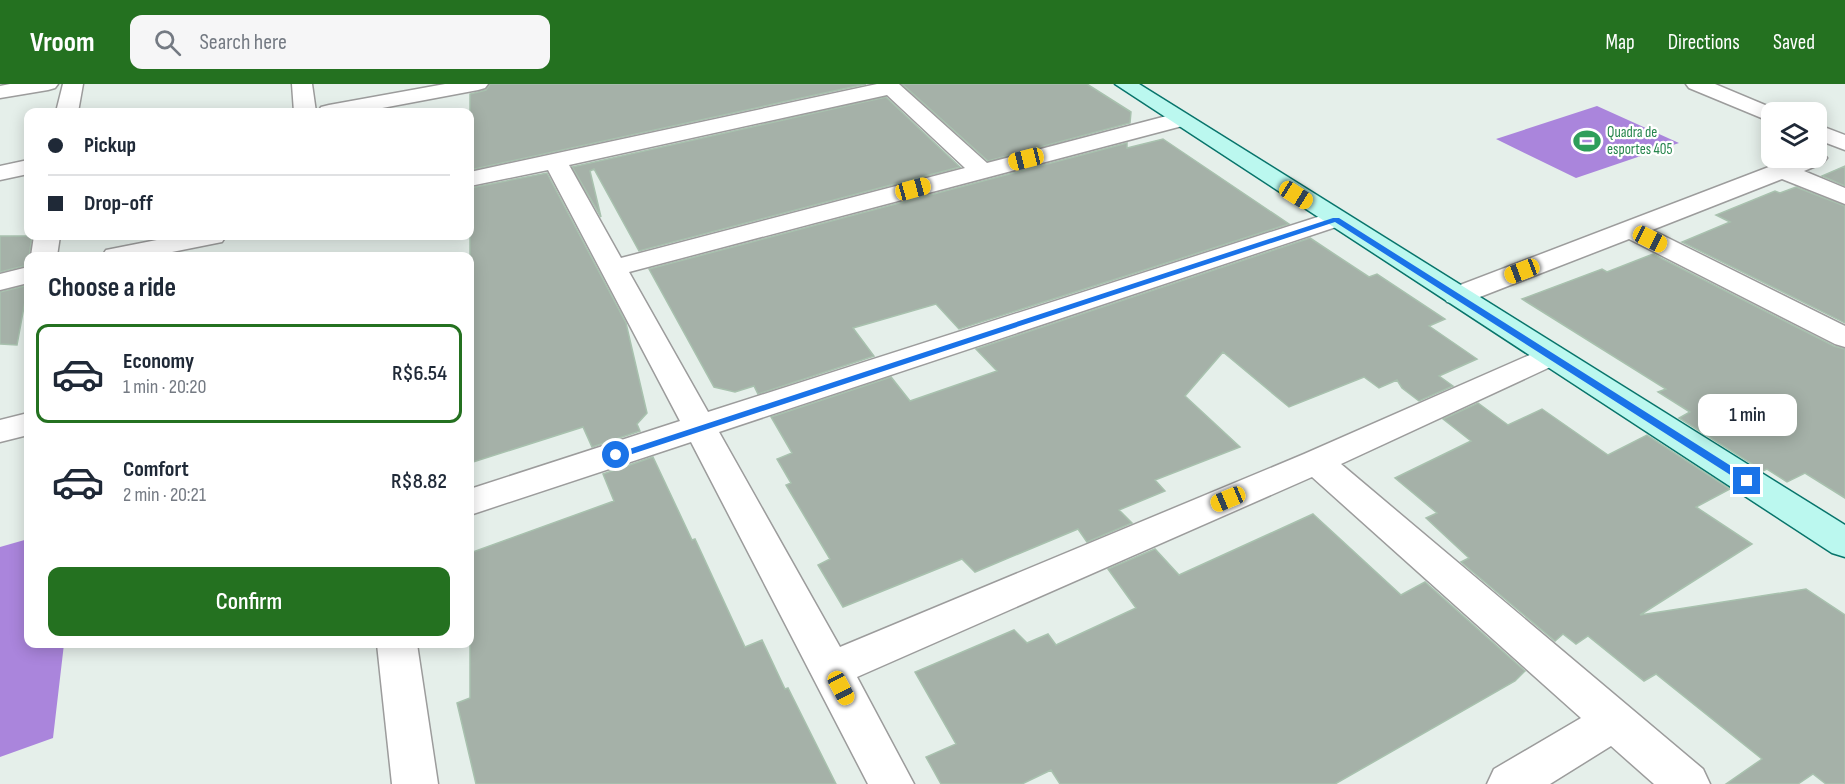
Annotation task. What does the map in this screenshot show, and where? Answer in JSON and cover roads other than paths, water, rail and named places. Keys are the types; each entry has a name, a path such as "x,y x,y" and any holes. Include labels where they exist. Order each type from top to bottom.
{"street":[{"path":"0,92 48,84"},
{"path":"68,108 73,84"},
{"path":"302,84 305,108"},
{"path":"350,108 478,84"},
{"path":"1125,84 1178,120 1845,543"},
{"path":"1696,84 1761,110"},
{"path":"474,179 889,86 982,171"},
{"path":"613,268 1178,120"},
{"path":"1827,136 1845,144"},
{"path":"1827,152 1845,144"},
{"path":"555,161 891,784"},
{"path":"0,173 24,168"},
{"path":"1457,296 1787,168"},
{"path":"1782,170 1845,197"},
{"path":"474,501 700,429 1336,219"},
{"path":"1630,229 1845,338"},
{"path":"135,252 193,240"},
{"path":"0,282 24,276"},
{"path":"831,669 1316,462 1550,355"},
{"path":"0,431 24,425"},
{"path":"1316,462 1687,784"},
{"path":"398,648 415,784"},
{"path":"1510,784 1614,721"}],"place":[{"name":"Quadra de esportes 405","path":"1587,141"}]}
